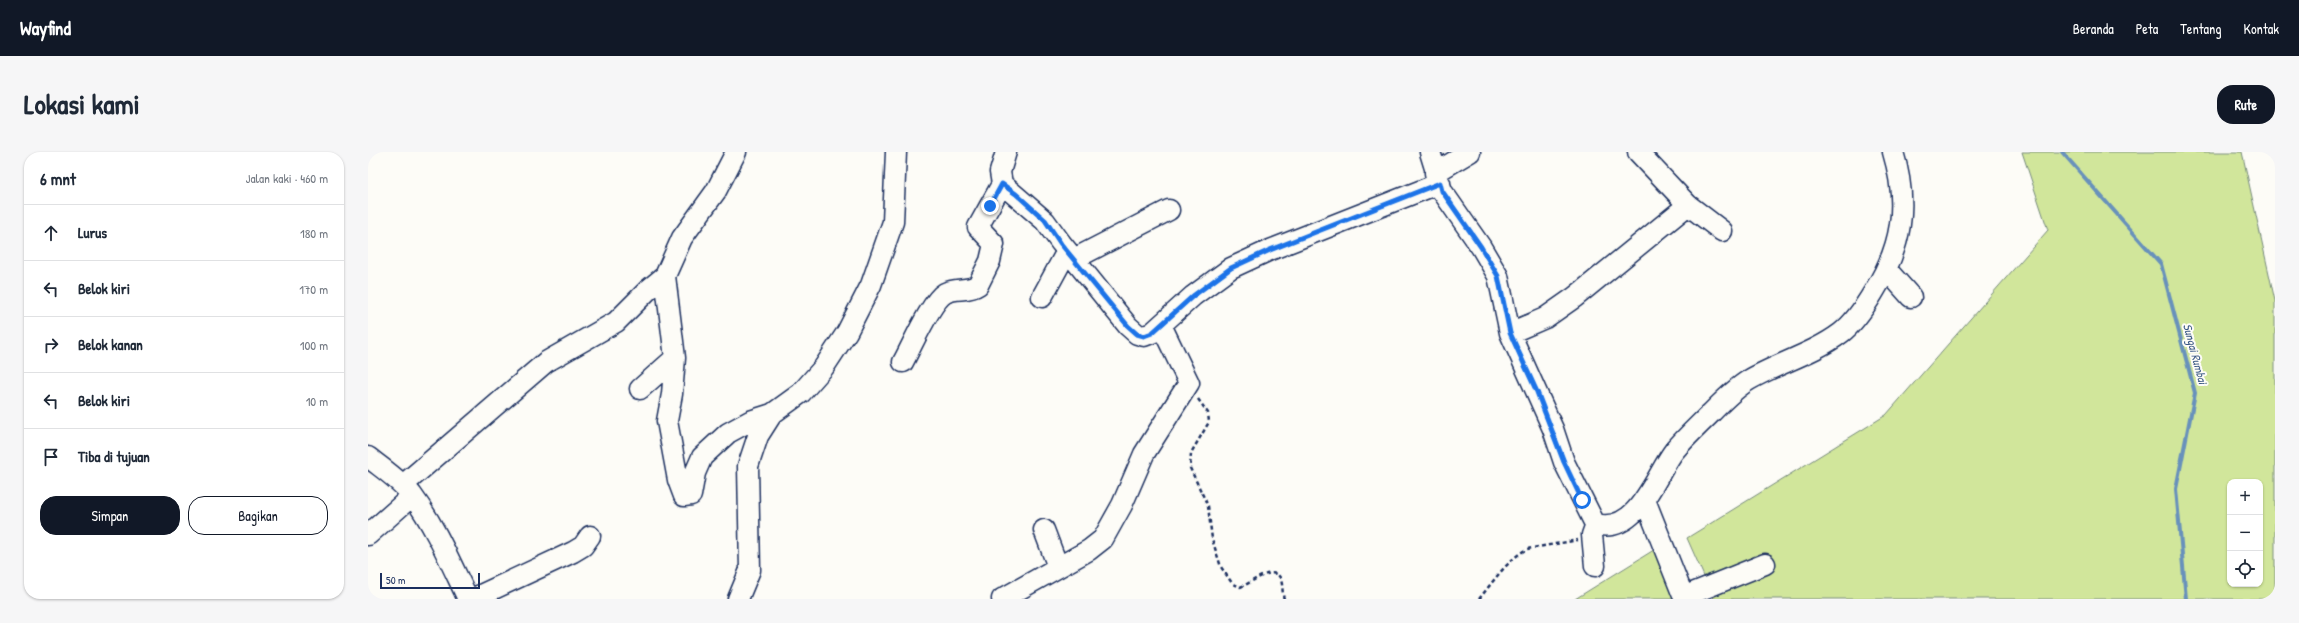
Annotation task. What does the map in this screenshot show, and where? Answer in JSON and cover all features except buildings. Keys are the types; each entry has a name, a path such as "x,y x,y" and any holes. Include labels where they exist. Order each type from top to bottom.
{"street":[{"path":"368,535 407,490 546,362 616,322 648,290 665,276 682,238 716,191 736,152"},
{"path":"665,276 675,358 672,394 667,421 678,480 684,496 691,495 695,473 702,457 728,433 750,421 772,414 801,393 824,367 860,308 871,285 893,222 896,152"},
{"path":"903,362 937,299 954,289 967,289 978,285 990,260 994,244 978,227 1002,184 1000,172 1006,152"},
{"path":"1430,152 1442,191 1481,247 1498,276 1510,333 1550,423 1564,462 1594,529 1595,566"},
{"path":"1002,184 1016,194 1045,220 1070,255 1137,334 1144,336 1152,333 1193,296 1231,268 1437,178 1470,152"},
{"path":"1638,152 1688,205 1722,231"},
{"path":"1594,529 1608,526 1631,516 1645,500 1675,450 1732,393 1750,380 1840,333 1864,307 1887,270 1897,242 1901,220 1900,174 1893,152"},
{"path":"1510,333 1545,318 1575,297 1688,205"},
{"path":"1042,297 1070,255 1169,210"},
{"path":"1887,270 1911,297"},
{"path":"1002,599 1089,550 1103,539 1122,505 1144,454 1189,384 1161,325"},
{"path":"640,389 675,358"},
{"path":"738,599 750,570 748,466 758,436 772,414"},
{"path":"368,456 407,490 434,530 468,599"},
{"path":"1645,500 1682,592 1688,596 1765,564"},
{"path":"1044,530 1058,567"},
{"path":"472,599 573,552 583,546 590,536"}],"path":[{"path":"1189,384 1208,413 1209,422 1191,453 1189,460 1192,474 1208,506 1212,539 1221,567 1232,583 1240,587 1265,574 1272,573 1278,575 1281,582 1284,599"},
{"path":"1479,599 1520,553 1527,549 1587,538 1594,529"}],"green space":[{"path":"2022,152 2242,152 2275,301 2275,599 1714,599 1687,538 1886,415 2048,230"},
{"path":"1657,548 1682,599 1575,599"}],"waterway":[{"name":"Sungai Rumbai","path":"2062,152 2161,264 2195,393 2176,489 2186,599"}],"route":[{"path":"990,206 1002,184 1016,194 1045,220 1061,244 1128,326 1137,334 1144,336 1152,333 1193,296 1231,268 1270,250 1440,183 1442,191 1481,247 1498,276 1510,333 1553,429 1564,462 1582,500"}]}
